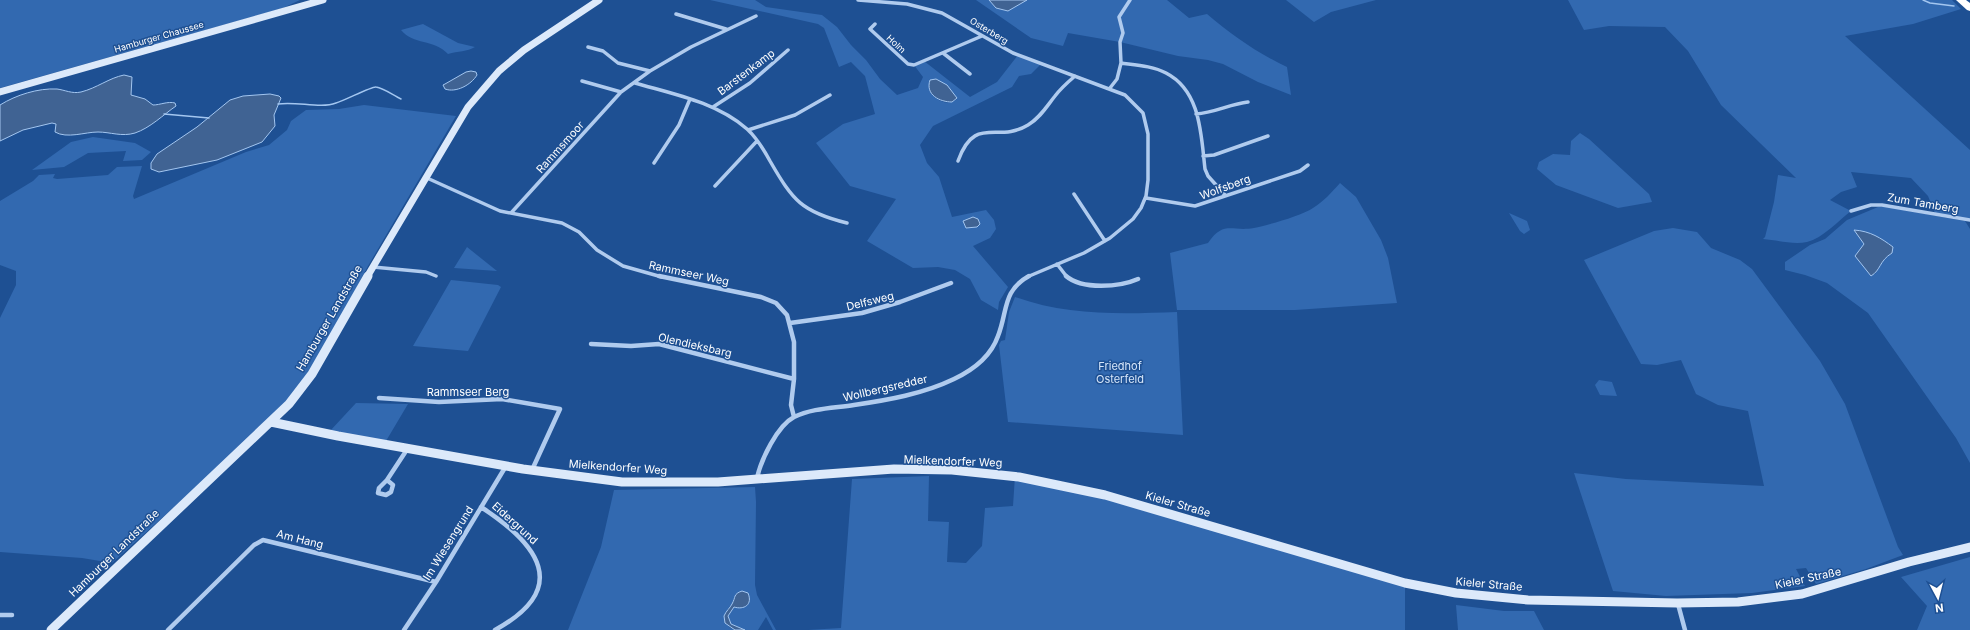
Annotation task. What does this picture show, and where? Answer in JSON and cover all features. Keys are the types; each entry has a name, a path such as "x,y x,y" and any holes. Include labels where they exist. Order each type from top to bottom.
{"highway":[{"path":"1961,0 1970,8"}],"street":[{"name":"Hamburger Chaussee","path":"0,92 323,0"},
{"name":"Hamburger Landstraße","path":"51,630 289,404 312,374 373,266 468,107 499,72 538,39 599,0"},
{"name":"Osterberg","path":"858,0 908,4 935,11 955,19 982,36 1021,57 1110,88"},
{"path":"1110,88 1117,78 1121,63 1120,42 1123,33 1119,17 1130,0"},
{"path":"676,14 726,29"},
{"name":"Rammsmoor","path":"511,213 622,92 650,71 691,47 756,16"},
{"name":"Holm","path":"875,24 870,29 908,64 917,64 982,36"},
{"path":"588,47 603,51 611,59 618,63 650,71"},
{"name":"Barstenkamp","path":"713,107 750,83 788,50"},
{"path":"942,53 970,74"},
{"path":"1121,63 1146,67 1174,77 1183,85 1191,96 1196,114 1206,173 1225,195"},
{"path":"958,161 963,145 974,136 980,133 1010,131 1030,124 1040,117 1059,91 1076,76"},
{"path":"582,81 622,92"},
{"name":"Barstenkamp","path":"635,83 713,107 732,118 748,130 757,141 793,200 811,212 828,219 847,223"},
{"name":"Wollbergsredder","path":"794,417 814,412 895,398 938,386 968,372 980,362 996,341 1000,330 1005,301 1010,292 1023,280 1105,241 1133,218 1146,198 1148,182 1148,134 1146,118 1143,111 1132,100 1110,88"},
{"path":"748,130 796,115 830,95"},
{"path":"654,163 677,132 685,116 690,99"},
{"path":"1196,114 1206,113 1240,102 1248,102"},
{"path":"1203,156 1214,155 1268,136"},
{"path":"716,186 757,141"},
{"name":"Wolfsberg","path":"1146,198 1195,206 1300,171 1308,165"},
{"name":"Rammseer Weg","path":"426,178 489,206 511,213 554,220 571,226 596,250 624,266 668,279 768,299 783,310 790,323 795,359 791,405 794,417"},
{"path":"1074,194 1105,241"},
{"name":"Zum Tamberg","path":"1851,211 1871,205 1882,205 1970,220"},
{"path":"1057,264 1069,279 1093,284 1127,284 1138,279"},
{"path":"373,266 426,272 436,276"},
{"name":"Delfsweg","path":"790,323 840,318 872,312 892,306 951,283"},
{"name":"Olendieksbarg","path":"590,344 632,346 659,344 794,379"},
{"name":"Rammseer Berg","path":"379,398 439,402 502,399 560,409 532,470"},
{"path":"757,478 758,470 776,437 784,425 794,417"},
{"name":"Mielkendorfer Weg","path":"271,422 309,431 585,479 646,483 929,469 973,471 1015,476"},
{"path":"387,480 408,448"},
{"name":"Im Wiesengrund","path":"404,630 436,582 506,466"},
{"name":"Kieler Straße","path":"1015,476 1084,489 1405,583 1456,593 1528,600 1677,603 1738,602 1802,594 1909,562 1970,547"},
{"name":"Eidergrund","path":"482,507 492,513 535,554 539,565 538,586 534,596 517,616 495,630"},
{"name":"Am Hang","path":"168,630 254,545 263,540 436,582"},
{"path":"1677,603 1685,630"},
{"path":"0,615 12,615"}],"green space":[{"path":"0,0 300,0 283,8 0,88"},
{"path":"710,0 755,0 766,7 822,15 837,27 851,45 866,60 880,79 897,95 918,88 923,77 914,65 924,61 970,97 997,82 1018,55 1041,64 1031,74 1019,76 1012,87 933,126 920,145 927,163 939,177 952,217 986,210 994,220 996,229 990,238 973,246 1008,287 999,302 998,310 981,300 970,279 955,270 938,267 913,268 867,241 896,199 850,186 816,143 843,124 875,114 865,76 851,62 839,67 824,28 818,24","holes":["930,80 957,99 949,102 937,99 929,88"]},
{"path":"976,0 989,0 996,8 1007,11 1027,0 1167,0 1189,18 1207,14 1245,43 1265,56 1287,67 1291,95 1258,82 1223,64 1208,60 1178,56 1120,42 1068,33 1063,46 1031,38"},
{"path":"1286,0 1376,0 1331,12 1314,22"},
{"path":"1568,0 1952,0 1961,9 1913,24 1845,36 1970,150 1970,220 1935,213 1928,196 1911,178 1851,172 1857,187 1841,192 1830,200 1851,211 1825,233 1813,240 1802,243 1763,239 1765,237 1774,202 1778,175 1796,178 1721,105 1688,51 1665,27 1609,26 1584,30"},
{"path":"423,24 458,43 475,47 466,51 448,54 436,46 411,38 401,30"},
{"path":"364,105 456,116 368,266 311,374 299,390 214,471 112,563 82,558 0,552 0,318 16,285 16,271 0,265 0,201 33,181 39,175 55,174 53,178 57,179 108,175 117,167 142,166 133,196 134,199 246,152 269,145 287,130 291,121 306,110 339,109"},
{"path":"1580,133 1589,139 1649,194 1652,202 1618,208 1556,185 1537,169 1539,162 1553,154 1570,155 1571,141"},
{"path":"93,137 135,143 151,152 142,160 123,161 126,151 88,153 64,167 32,170 71,142"},
{"path":"1340,183 1356,197 1381,240 1388,258 1397,303 1295,310 1177,310 1170,253 1208,243 1214,236 1224,229 1254,228 1301,214 1320,203"},
{"path":"1878,207 1887,207 1965,221 1970,229 1970,463 1956,438 1868,313 1827,283 1785,270 1785,262 1810,245 1825,239 1847,220","holes":["1855,230 1892,253 1883,258 1875,274 1855,256 1864,244"]},
{"path":"1509,213 1527,221 1530,230 1524,234 1520,231"},
{"path":"1673,228 1697,232 1711,248 1740,260 1752,269 1820,361 1845,404 1898,547 1903,555 1866,569 1816,584 1806,568 1796,569 1805,586 1752,593 1666,596 1613,591 1574,473 1626,479 1764,486 1748,411 1718,405 1696,394 1681,360 1657,365 1641,364 1584,260 1654,231"},
{"path":"467,247 497,271 454,268"},
{"path":"451,280 498,285 501,287 468,351 413,346"},
{"name":"Friedhof Osterfeld","path":"1015,297 1055,308 1075,311 1115,313 1177,312 1183,435 1008,422 999,345 1001,341 1005,340 1009,312"},
{"path":"1599,380 1612,382 1617,396 1600,395 1595,385"},
{"path":"356,403 408,404 386,441 330,431"},
{"path":"929,476 928,521 949,522 947,562 966,563 982,546 985,508 1013,506 1015,476 1027,477 1405,583 1405,630 808,630 841,628 852,479"},
{"path":"755,487 755,585 757,595 776,630 773,630 766,617 758,630 745,630 731,624 728,616 734,607 733,597 733,603 727,610 729,627 735,630 568,630 601,547 614,490"},
{"path":"1970,557 1970,630 1917,630 1927,606 1901,577"},
{"path":"1456,605 1504,611 1534,611 1544,630 1458,630"}],"shaded area":[{"path":"989,0 1027,0 1008,11 996,8"},
{"path":"466,72 476,72 477,75 467,85 454,90 445,89 443,85"},
{"path":"124,75 132,77 131,95 145,99 153,105 175,103 176,106 146,128 130,134 93,132 65,135 55,132 56,124 52,123 23,130 0,141 0,105 6,101 27,93 50,89 81,92 113,78"},
{"path":"936,79 947,85 957,98 952,102 947,102 935,97 930,90 929,85 930,80"},
{"path":"270,94 281,98 274,115 275,126 262,142 217,160 159,172 151,169 151,163 157,154 197,127 230,100 243,96"},
{"path":"973,217 978,219 980,224 977,227 966,228 963,221"},
{"path":"1854,230 1875,236 1893,247 1892,253 1871,276 1855,256 1864,244"},
{"path":"742,591 748,593 749,601 747,606 741,608 734,607 728,616 731,624 745,630 735,630 725,623 724,616 736,595"}],"waterway":[{"path":"1923,0 1930,3 1954,6"},
{"path":"278,104 293,103 330,105 373,87 386,90 401,99"},
{"path":"164,114 209,118"}]}
